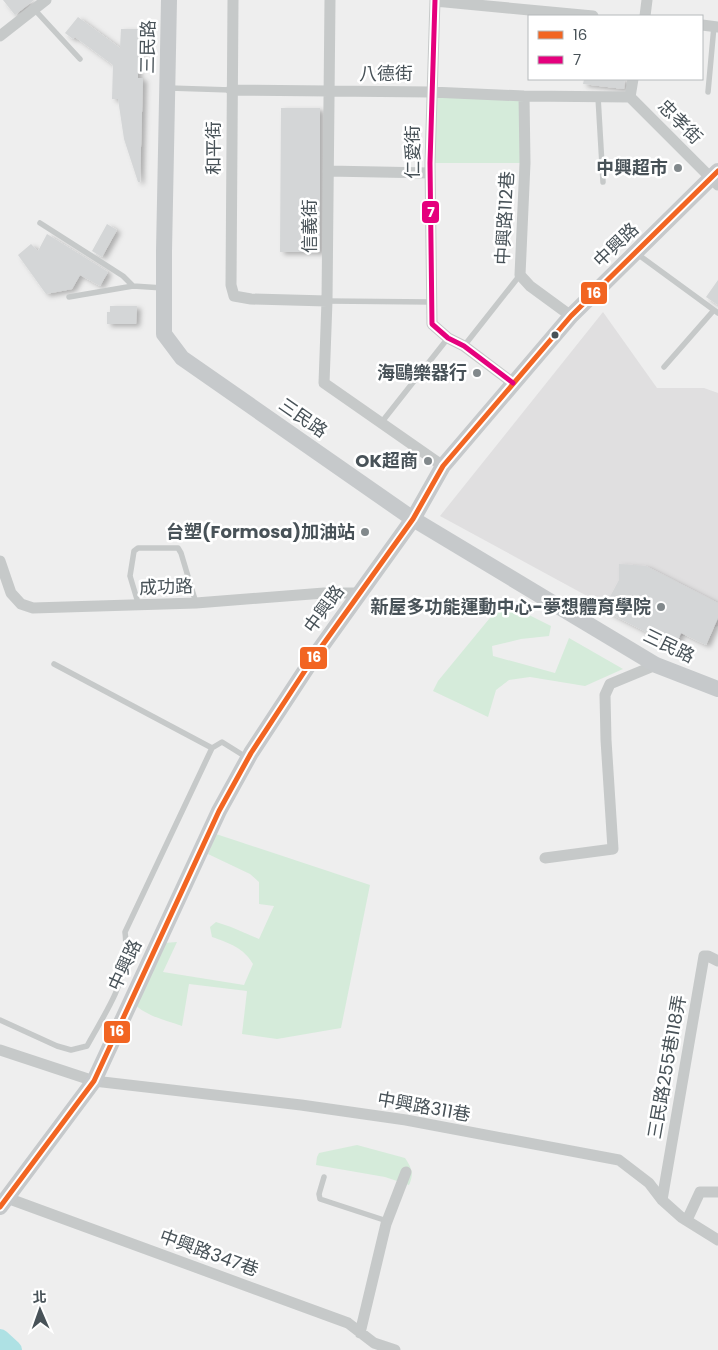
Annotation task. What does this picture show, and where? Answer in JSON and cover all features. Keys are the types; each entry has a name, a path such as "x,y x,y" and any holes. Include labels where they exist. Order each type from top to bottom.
{"street":[{"path":"0,36 46,0"},
{"name":"三民路","path":"169,0 164,334 182,358 413,520 656,665 718,689"},
{"name":"和平街","path":"232,0 231,285 234,296 251,299 328,301"},
{"name":"信義街","path":"330,0 328,301 324,383 381,423"},
{"path":"645,15 648,0"},
{"path":"435,1 582,15"},
{"name":"仁愛街","path":"435,1 430,173 432,324 448,338 464,346 513,382"},
{"path":"703,25 716,26"},
{"path":"630,97 633,80"},
{"name":"八德街","path":"231,90 431,92 524,96 630,97"},
{"name":"中興路112巷","path":"524,96 525,163 520,275 530,286 571,316"},
{"name":"忠孝街","path":"630,97 716,178"},
{"path":"328,171 430,173"},
{"name":"中興路","path":"3,1202 94,1081 219,811 248,758 314,656 362,593 413,520 443,466 571,316 716,178"},
{"path":"381,423 443,466"},
{"name":"成功路","path":"0,561 11,593 21,604 33,608 139,606 324,593 362,593"},
{"path":"545,858 613,849 605,695 610,684 656,665"},
{"name":"三民路255巷118弄","path":"662,1200 704,956 718,961"},
{"name":"中興路311巷","path":"0,1050 94,1081 301,1105 406,1120 618,1160 649,1183 662,1200 681,1218 718,1240"},
{"path":"360,1334 387,1221 406,1172"},
{"path":"687,1220 700,1192 718,1192"},
{"name":"中興路347巷","path":"3,1202 348,1323 374,1343 395,1350"}],"lane":[{"path":"34,9 80,59"},
{"path":"708,92 716,26"},
{"path":"167,88 231,90"},
{"path":"598,97 604,182"},
{"path":"40,223 124,276 133,286"},
{"path":"636,253 716,312 664,367"},
{"path":"464,346 520,275"},
{"path":"69,297 133,286 164,288"},
{"path":"328,301 431,302"},
{"path":"381,423 448,338"},
{"path":"139,606 130,576 134,551 138,548 178,548 196,603"},
{"path":"54,664 212,748"},
{"path":"0,1020 57,1046 72,1050 86,1046 114,998 119,984 126,956 126,932 212,748 222,742 248,758"},
{"path":"324,1177 319,1194 320,1199 387,1221"}],"shaded area":[{"path":"603,312 657,388 704,388 718,393 718,626 668,640 440,516"}],"green space":[{"path":"431,92 524,96 525,163 430,163"},
{"path":"503,602 551,626 549,636 521,639 492,646 493,656 555,673 569,638 623,669 585,686 530,677 509,680 496,690 488,717 433,691 438,681"},
{"path":"216,834 370,885 341,1028 277,1039 242,1034 247,991 189,984 182,1026 162,1020 133,1003 164,943 177,942 163,972 244,985 253,964 241,950 212,937 210,927 216,922 259,939 274,906 259,904 259,882 250,874 208,854"},
{"path":"357,1145 405,1158 412,1171 409,1185 385,1177 316,1165 319,1153"}],"building":[{"path":"3,0 34,0 15,15"},
{"path":"78,17 120,48 121,29 145,29 144,55 138,55 138,78 143,78 140,182 138,182 124,139 118,99 112,99 113,65 75,37 73,39 65,33"},
{"path":"584,80 625,80 624,89 583,84"},
{"path":"281,108 320,108 320,252 280,252"},
{"path":"107,224 117,230 102,257 92,251"},
{"path":"47,234 108,272 100,286 80,275 72,289 46,294 18,255 31,244 38,251"},
{"path":"718,280 718,305 706,297"},
{"path":"110,306 137,306 136,324 107,324 107,312 110,312"},
{"name":"新屋多功能運動中心-夢想體育學院","path":"619,564 646,566 718,603 718,618 706,645 681,633 675,647 603,610 619,580"}],"waterway":[{"path":"0,1339 12,1350"}],"transit line":[{"name":"7","path":"435,0 430,163 432,324 448,338 464,346 513,383"},
{"name":"16","path":"0,1207 94,1081 219,811 251,753 314,657 413,519 443,466 571,316 718,171"}],"place":[{"name":"中興超市","path":"678,168"},
{"name":"海鷗樂器行","path":"477,373"},
{"name":"OK超商","path":"428,461"},
{"name":"台塑(Formosa)加油站","path":"365,532"},
{"name":"新屋多功能運動中心-夢想體育學院","path":"661,607"}]}
